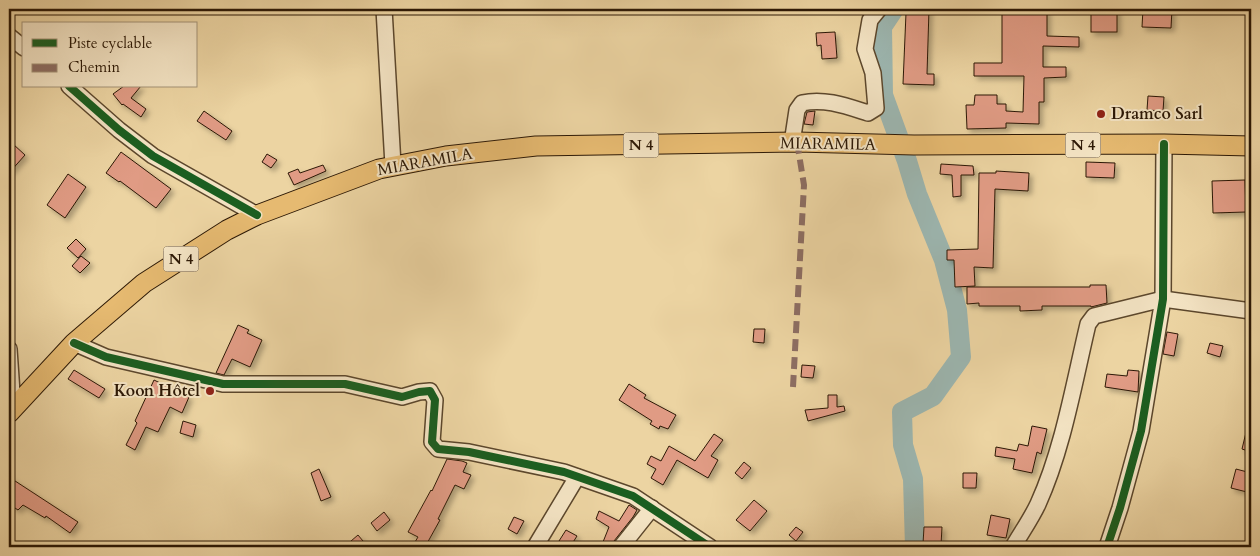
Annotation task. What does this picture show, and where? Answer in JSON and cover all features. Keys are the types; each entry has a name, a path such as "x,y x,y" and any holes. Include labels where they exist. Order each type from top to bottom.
{"main road":[{"name":"MIARAMILA","path":"11,410 74,343 144,283 227,230 257,215 393,165 446,156 536,146 792,142 890,145 1164,144"},
{"name":"N 4","path":"1164,144 1251,146"}],"street":[{"path":"384,9 393,165"},
{"path":"792,142 797,110 802,103 815,100 841,104 868,113 876,108 874,73 865,50 870,20 879,9"},
{"path":"9,36 22,46"},
{"path":"71,88 119,130 153,156 257,215"},
{"path":"1106,547 1120,508 1141,431 1163,298 1164,144"},
{"path":"1013,547 1037,505 1052,464 1074,388 1088,324 1094,316 1163,298 1251,311"},
{"path":"74,343 106,357 224,384 345,384 402,397 430,391 435,400 432,442 438,450 469,452 564,472 633,496 710,547"},
{"path":"9,349 11,410"},
{"path":"535,547 577,477"},
{"path":"621,547 652,508"}],"building":[{"path":"911,9 929,9 927,74 934,74 934,85 903,84 906,13"},
{"path":"1002,9 1047,10 1047,36 1079,37 1079,47 1043,46 1043,67 1066,67 1066,77 1044,78 1044,102 1039,102 1039,124 1006,123 1006,128 967,129 966,105 974,105 975,95 997,95 997,104 1006,104 1006,111 1023,112 1024,76 974,76 974,63 1002,63"},
{"path":"1091,9 1117,9 1117,32 1091,32"},
{"path":"1143,9 1172,9 1171,28 1142,27"},
{"path":"835,32 837,58 822,59 821,45 817,46 816,33"},
{"path":"121,88 139,88 131,98 146,109 141,117 122,105 113,94"},
{"path":"1148,96 1164,97 1163,111 1147,110"},
{"path":"204,111 232,131 226,140 197,121"},
{"path":"815,111 813,125 804,124 807,112"},
{"path":"13,144 25,155 9,173 9,149"},
{"path":"121,152 171,189 156,208 106,173"},
{"path":"267,154 277,160 271,168 262,162"},
{"path":"1086,162 1115,163 1114,178 1086,177"},
{"path":"941,164 973,166 974,175 961,175 961,196 953,197 952,175 940,174"},
{"path":"323,165 326,171 294,185 288,173 298,169 300,173"},
{"path":"996,171 1029,173 1028,191 995,189 993,268 974,267 975,286 955,287 954,260 947,260 947,250 978,249 979,173 996,173"},
{"path":"68,174 86,187 65,218 47,205"},
{"path":"1245,180 1246,212 1213,213 1212,181"},
{"path":"76,239 86,249 78,258 67,248"},
{"path":"81,256 90,263 80,273 72,266"},
{"path":"1090,285 1106,285 1107,303 1091,307 1042,306 1042,310 1020,311 1020,306 979,306 979,303 967,304 967,287 1090,287"},
{"path":"238,325 249,330 247,333 262,340 250,367 232,359 224,375 216,373"},
{"path":"754,329 765,329 764,343 753,342"},
{"path":"1167,332 1178,334 1174,356 1163,354"},
{"path":"1210,343 1223,346 1220,357 1207,353"},
{"path":"802,365 815,366 813,378 801,377"},
{"path":"74,370 105,389 99,398 68,379"},
{"path":"1128,370 1139,371 1138,392 1105,387 1107,374 1127,376"},
{"path":"154,380 189,397 182,413 170,407 158,432 146,427 135,450 126,445"},
{"path":"629,384 646,395 644,398 676,415 668,429 660,426 659,429 650,424 652,421 619,400"},
{"path":"828,395 837,395 837,407 844,406 845,411 808,421 805,410 828,408"},
{"path":"183,421 196,425 193,437 180,433"},
{"path":"1248,424 1251,424 1251,452 1242,449"},
{"path":"1032,426 1047,429 1041,454 1037,452 1032,473 1013,469 1015,459 995,456 996,447 1017,451 1019,444 1028,446"},
{"path":"714,434 723,440 711,456 718,460 708,478 677,460 663,485 651,478 656,469 647,464 651,456 661,461 669,446 695,461"},
{"path":"447,459 467,463 463,472 471,475 464,489 455,485 438,519 440,520 425,547 412,547 418,537 408,532 432,491"},
{"path":"744,462 751,468 742,479 735,473"},
{"path":"319,469 331,497 321,501 311,473"},
{"path":"1236,469 1251,473 1251,493 1231,488"},
{"path":"963,473 977,473 976,488 963,488"},
{"path":"9,477 78,522 70,533 46,516 45,518 23,505 18,510 9,504"},
{"path":"754,500 767,511 750,531 736,520"},
{"path":"629,505 637,510 633,517 614,541 612,547 601,547 609,527 596,519 599,511 619,521"},
{"path":"384,512 390,520 377,531 371,523"},
{"path":"991,515 1010,519 1006,538 987,535"},
{"path":"514,517 524,521 517,534 508,529"},
{"path":"796,527 803,532 796,541 789,535"},
{"path":"924,527 942,527 941,545 923,544"},
{"path":"566,530 577,536 570,547 559,541"},
{"path":"358,535 368,547 344,547"}],"waterway":[{"path":"894,9 882,27 883,95 917,194 944,260 957,310 961,357 933,396 902,412 903,445 913,479 915,547"}],"marked path":[{"path":"793,387 804,185 797,142"}],"cycle path":[{"path":"71,88 119,130 153,156 257,215"},
{"path":"1107,547 1120,508 1141,431 1163,299 1164,144"},
{"path":"74,343 106,357 223,384 345,384 402,397 430,391 435,400 432,442 438,449 469,452 564,472 633,496 710,547"}],"place":[{"name":"Dramco Sarl","path":"1101,114"},
{"name":"Koon Hôtel","path":"210,391"}]}
